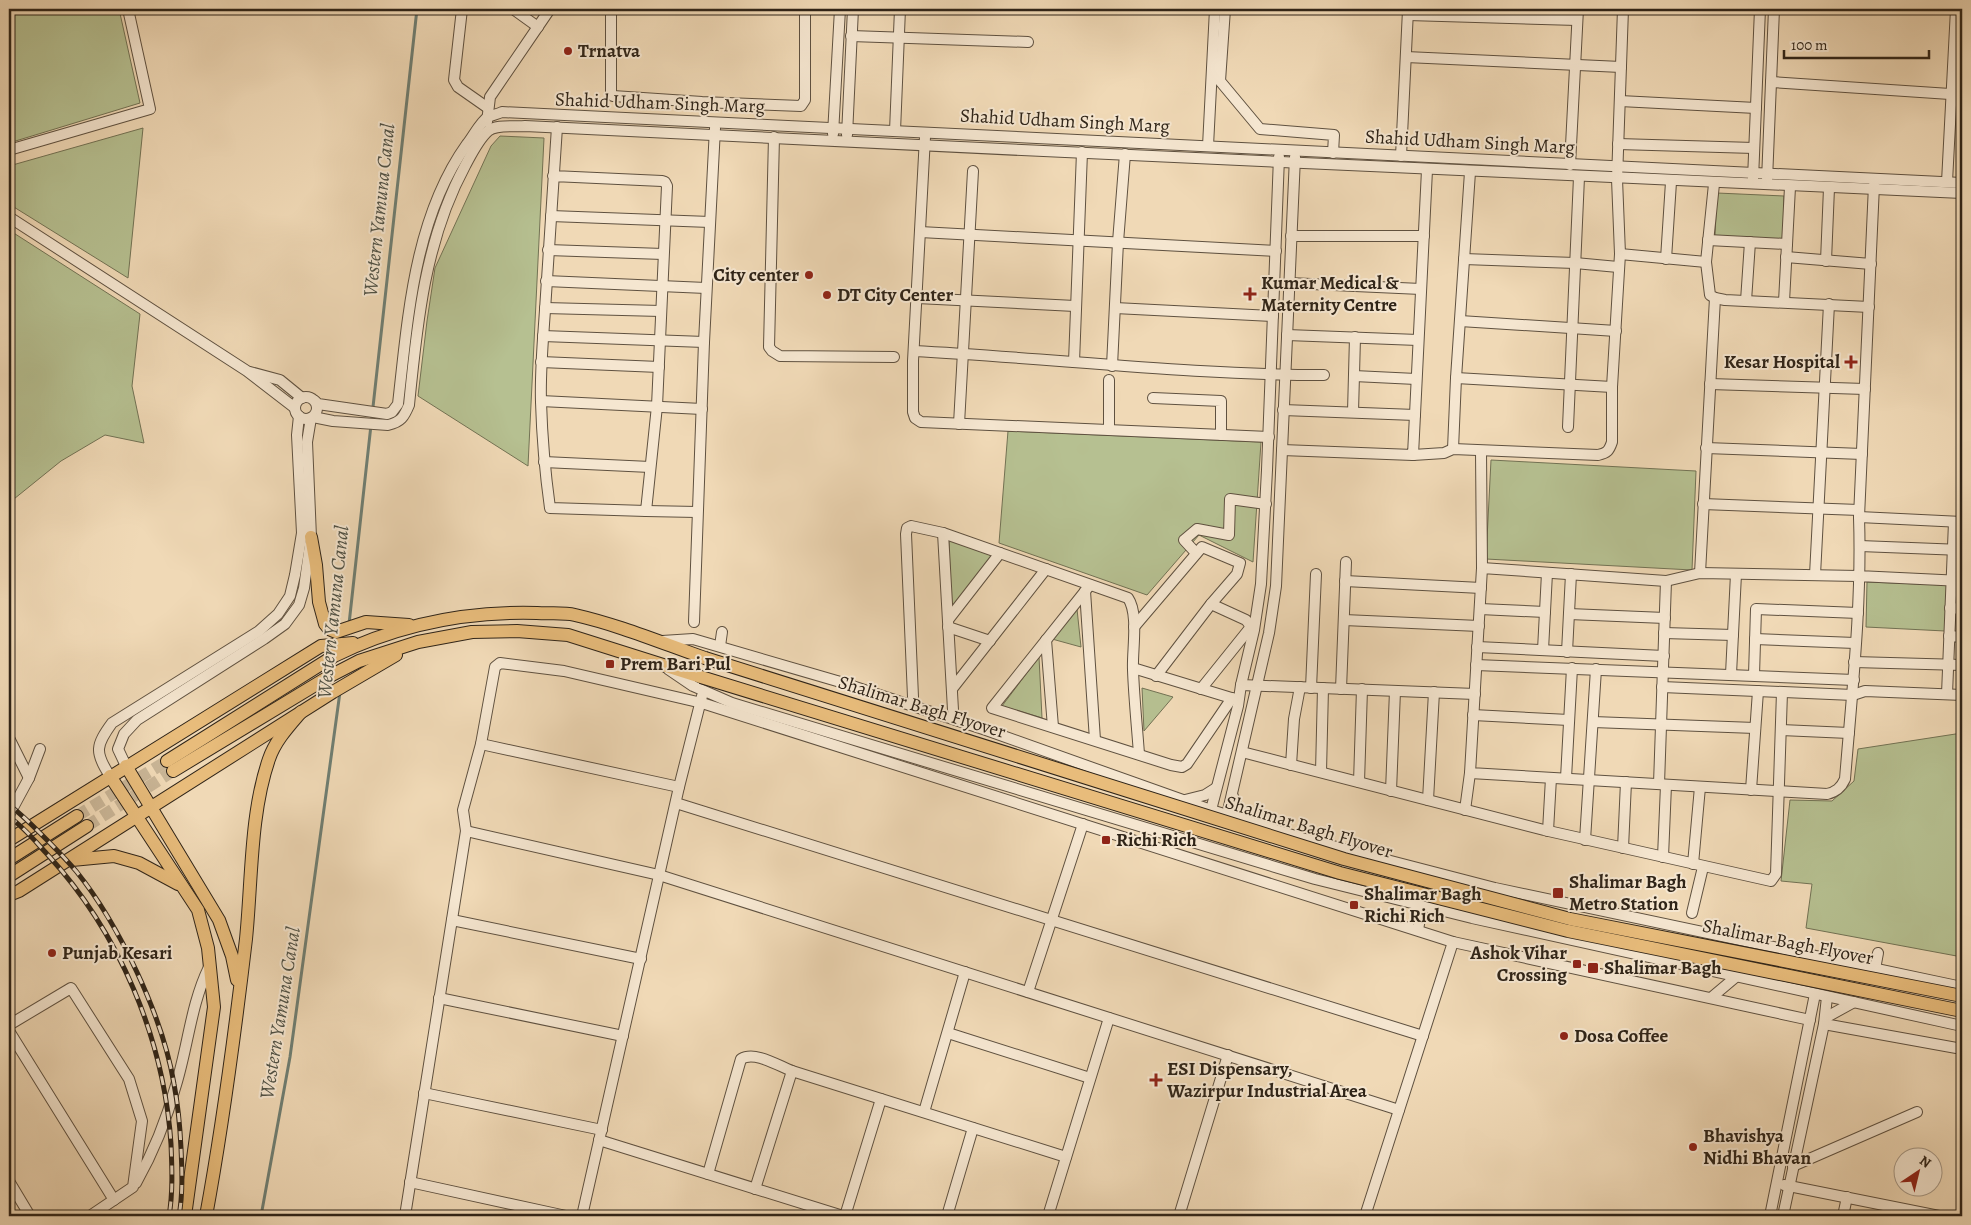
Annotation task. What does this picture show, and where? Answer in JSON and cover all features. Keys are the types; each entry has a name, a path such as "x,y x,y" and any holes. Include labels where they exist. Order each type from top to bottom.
{"main road":[{"path":"310,537 316,565 319,602 325,624 335,644"},
{"name":"Shalimar Bagh Flyover","path":"416,625 494,614 573,614 705,658 1344,859 1570,919 1962,996"},
{"path":"416,625 366,622 170,766 330,676 359,662 418,642"},
{"path":"9,840 321,646 361,643 416,625"},
{"name":"Shalimar Bagh Flyover","path":"418,642 472,632 517,631 568,635 1340,873 1568,931 1962,1011"},
{"path":"9,896 333,692 418,642"},
{"path":"206,1216 217,1156 236,1026 246,940 257,812 264,773 278,741 301,712"},
{"path":"126,766 219,920 232,956 239,990"},
{"path":"110,776 198,910 208,948 214,1007 185,1216"},
{"path":"9,859 77,816"},
{"path":"9,876 87,826"},
{"path":"67,861 114,856 139,863 159,872 186,890"}],"street":[{"path":"9,150 150,109 128,9"},
{"path":"462,9 454,80 458,87 487,113"},
{"path":"513,9 538,27"},
{"path":"9,217 247,371 307,420 312,418 388,425 401,421 409,405 418,317 443,213 471,156 488,131 487,113 490,97 550,9"},
{"path":"611,9 611,92 613,96 674,101 801,106 805,100 805,9"},
{"path":"832,140 840,9"},
{"path":"846,140 853,9"},
{"path":"895,131 900,9"},
{"path":"1208,146 1215,9"},
{"path":"1225,9 1220,81 1260,129 1334,135 1333,153"},
{"path":"1570,165 1578,9"},
{"path":"1282,450 1413,455 1444,453 1453,449 1598,455 1605,454 1610,450 1612,442 1612,387 1620,254 1617,179 1623,9"},
{"path":"1753,185 1760,9"},
{"path":"1766,186 1774,9"},
{"path":"1948,182 1950,94 1956,9"},
{"path":"1402,156 1408,12 1577,20"},
{"path":"851,36 1028,42"},
{"path":"1406,57 1621,67"},
{"path":"1771,82 1950,94"},
{"path":"1620,101 1756,108"},
{"name":"Shahid Udham Singh Marg","path":"487,113 502,112 715,122 1962,183"},
{"path":"110,776 99,752 100,740 112,723 259,631 278,614 290,596 302,533 297,402 307,397 318,404 387,414 392,412 398,404 408,316 422,249 432,215 461,153 487,113"},
{"path":"694,622 706,288 715,122"},
{"name":"Shahid Udham Singh Marg","path":"488,131 496,127 556,128 846,140 1671,182 1962,193"},
{"path":"556,128 546,281 541,400 544,462 550,508 697,512"},
{"path":"925,132 914,351 913,412 916,418 922,422 959,424 1269,437"},
{"path":"774,137 769,347 780,356 894,357"},
{"path":"1618,144 1754,148"},
{"path":"1211,810 1235,699 1241,685 1254,630 1261,584 1269,437 1280,150"},
{"path":"1227,815 1269,634 1276,586 1295,151"},
{"path":"1074,362 1082,152"},
{"path":"1112,366 1118,242 1125,154"},
{"path":"1413,455 1427,170"},
{"path":"959,424 972,172"},
{"path":"1453,449 1470,172"},
{"path":"553,176 665,182 657,406 646,511"},
{"path":"1568,426 1579,177"},
{"path":"1470,773 1827,794 1842,785 1845,778 1853,695 1858,613 1859,514 1874,179"},
{"path":"1666,259 1671,182"},
{"path":"1714,184 1706,262 1710,295 1715,298 1746,301 1868,307"},
{"path":"1784,302 1790,186"},
{"path":"1826,261 1829,188"},
{"path":"551,216 710,222"},
{"path":"920,232 1276,251"},
{"path":"1291,236 1424,236"},
{"path":"1708,240 1787,244"},
{"path":"1746,301 1750,242"},
{"path":"548,250 663,254"},
{"path":"1620,254 1706,262"},
{"path":"1786,258 1871,264"},
{"path":"1464,259 1575,263 1618,267"},
{"path":"546,281 706,288"},
{"path":"1289,283 1421,289"},
{"path":"916,298 1075,306"},
{"path":"1700,573 1715,298"},
{"path":"1815,575 1829,304"},
{"path":"545,308 661,311"},
{"path":"1114,308 1273,316"},
{"path":"1460,321 1616,331"},
{"path":"1287,335 1418,340"},
{"path":"543,336 704,342"},
{"path":"1353,412 1355,338"},
{"path":"914,351 964,353 1112,366 1271,375 1324,375"},
{"path":"542,362 659,367"},
{"path":"247,371 280,380 302,398"},
{"path":"1354,376 1416,379"},
{"path":"1456,378 1612,387"},
{"path":"1109,380 1109,430"},
{"path":"1710,384 1865,389"},
{"path":"1153,398 1221,401 1221,435"},
{"path":"541,400 702,409"},
{"path":"126,766 118,749 124,734 138,720 286,624 298,605 304,588 310,537 307,442 312,418 317,412 318,406 315,401"},
{"path":"1283,410 1414,415"},
{"path":"1706,448 1862,454"},
{"path":"1466,810 1470,773 1482,568 1481,451"},
{"path":"544,462 650,467"},
{"path":"1196,553 1184,540 1197,529 1229,535 1230,499 1266,504"},
{"path":"1703,504 1819,509 1958,522 1957,581 1950,608 1947,694"},
{"path":"913,697 906,534 907,528 911,526 943,533 1046,569 1087,588 1128,598 1131,603 1134,627 1133,668 1139,754"},
{"path":"943,533 953,710"},
{"path":"1860,546 1958,550"},
{"path":"1134,627 1202,547 1240,563 1238,574 1156,676"},
{"path":"948,624 1000,553"},
{"path":"1341,689 1346,562"},
{"path":"1482,568 1666,581 1700,573 1858,576 1957,581"},
{"path":"952,689 1046,569"},
{"path":"1543,650 1547,573"},
{"path":"1311,688 1316,574"},
{"path":"1567,652 1571,574"},
{"path":"1731,674 1736,574"},
{"path":"1345,581 1481,588"},
{"path":"1663,857 1661,724 1666,581"},
{"path":"1087,588 992,708 1182,767 1187,764 1235,699"},
{"path":"1087,588 1095,740"},
{"path":"1201,689 1250,628 1250,624 1246,620 1212,604"},
{"path":"1950,608 1962,609"},
{"path":"1480,609 1545,612"},
{"path":"1754,675 1756,609 1858,613"},
{"path":"1569,614 1665,618"},
{"path":"1344,620 1479,626"},
{"path":"948,624 990,641"},
{"path":"720,646 722,632"},
{"path":"1664,633 1733,636"},
{"path":"1949,636 1962,637"},
{"path":"658,641 693,639 837,680 1211,810 1302,838 1495,888 1962,987"},
{"path":"1755,639 1855,643"},
{"path":"1046,640 1053,727"},
{"path":"1478,647 1664,656"},
{"path":"1854,662 1962,665"},
{"path":"405,1216 466,830 463,810 480,744 493,673 495,667 500,663 564,672 702,702 1453,942 1712,997 1810,1020"},
{"path":"659,663 693,686 732,703 1315,879 1422,907 1737,976 1827,1000 1854,1002 1962,1026"},
{"path":"1476,665 1854,680"},
{"path":"1133,668 1235,699"},
{"path":"1566,778 1572,668"},
{"path":"1585,840 1596,669"},
{"path":"1241,685 1475,694"},
{"path":"1291,764 1294,719 1300,687"},
{"path":"1662,687 1853,695 1865,691 1962,695"},
{"path":"1321,772 1323,688"},
{"path":"1359,782 1362,689"},
{"path":"582,1216 659,875 702,702 703,690"},
{"path":"1391,791 1394,691"},
{"path":"1751,790 1758,691"},
{"path":"1428,800 1434,692"},
{"path":"1242,752 1548,831 1771,881 1774,878 1782,692"},
{"path":"1473,715 1569,720"},
{"path":"1593,722 1756,728"},
{"path":"1780,730 1849,733"},
{"path":"9,738 29,778"},
{"path":"480,744 680,787"},
{"path":"9,815 29,778 40,749"},
{"path":"1548,831 1551,778"},
{"path":"1622,848 1626,782"},
{"path":"1134,825 1142,786"},
{"path":"1692,913 1698,866 1700,787"},
{"path":"1185,800 1205,795 1216,788"},
{"path":"1232,794 1240,814 1247,821"},
{"path":"676,803 1423,1036"},
{"path":"1120,836 1122,822"},
{"path":"1028,992 1083,824"},
{"path":"466,830 659,875 1399,1110"},
{"path":"1365,891 1373,856"},
{"path":"1418,930 1422,907"},
{"path":"452,920 640,958"},
{"path":"1663,961 1670,926"},
{"path":"1365,1216 1453,942"},
{"path":"1874,969 1878,953"},
{"path":"90,1216 133,1188 148,1163 176,1085 200,985 209,967"},
{"path":"924,1112 965,972"},
{"path":"1712,997 1737,976"},
{"path":"1935,1020 1941,983"},
{"path":"9,1025 70,988 129,1079 142,1121 133,1188"},
{"path":"1770,1216 1815,997"},
{"path":"439,998 623,1036"},
{"path":"1783,1216 1825,1021 1827,1000"},
{"path":"1825,1021 1854,1002"},
{"path":"1048,1216 1109,1018"},
{"path":"1825,1021 1962,1050"},
{"path":"9,1030 114,1200"},
{"path":"948,1033 1090,1078"},
{"path":"1179,1216 1228,1055"},
{"path":"708,1174 741,1059 753,1056 792,1071 1066,1157"},
{"path":"755,1189 792,1071"},
{"path":"424,1093 602,1130"},
{"path":"599,1140 844,1216 881,1099"},
{"path":"1794,1166 1917,1112"},
{"path":"947,1216 973,1128"},
{"path":"9,1181 30,1216"},
{"path":"410,1182 566,1216"},
{"path":"1777,1183 1846,1197 1897,1212 1939,1216"},
{"path":"1843,1216 1846,1197"}],"green space":[{"path":"9,9 119,9 140,103 9,143"},
{"path":"143,128 128,278 9,204 9,166"},
{"path":"500,136 544,138 528,466 418,396 435,268 491,146"},
{"path":"1717,193 1784,196 1783,240 1715,236"},
{"path":"9,230 140,314 132,386 144,443 105,435 61,461 9,503"},
{"path":"1008,431 1261,442 1253,562 1199,535 1147,595 999,543"},
{"path":"1491,460 1696,471 1692,570 1486,559"},
{"path":"949,540 993,556 951,609"},
{"path":"1867,582 1947,585 1945,631 1866,627"},
{"path":"1077,609 1081,647 1052,639"},
{"path":"1039,657 1042,718 1002,706"},
{"path":"1142,688 1173,697 1144,731"},
{"path":"1962,733 1962,957 1806,928 1812,884 1781,881 1790,800 1832,801 1854,781 1858,749"}],"waterway":[{"name":"Western Yamuna Canal","path":"349,624 417,9"},
{"name":"Western Yamuna Canal","path":"261,1216 290,1057 340,692"}],"tunnel":[{"path":"77,816 167,761"},
{"path":"87,826 173,771"}],"railway":[{"path":"9,805 63,856 92,893 123,944 149,1001 168,1058 177,1100 182,1173 179,1216"},
{"path":"9,817 29,834 73,885 96,917 116,952 133,988 148,1026 167,1104 172,1162 169,1216"}],"place":[{"name":"Trnatva","path":"568,51"},
{"name":"City center","path":"809,275"},
{"name":"Kumar Medical & Maternity Centre","path":"1250,294"},
{"name":"DT City Center","path":"827,295"},
{"name":"Kesar Hospital","path":"1851,362"},
{"name":"Prem Bari Pul","path":"610,664"},
{"name":"Richi Rich","path":"1106,840"},
{"name":"Shalimar Bagh Metro Station","path":"1558,893"},
{"name":"Shalimar Bagh Richi Rich","path":"1354,905"},
{"name":"Punjab Kesari","path":"52,953"},
{"name":"Ashok Vihar Crossing","path":"1577,964"},
{"name":"Shalimar Bagh","path":"1593,968"},
{"name":"Dosa Coffee","path":"1564,1036"},
{"name":"ESI Dispensary, Wazirpur Industrial Area","path":"1156,1080"},
{"name":"Bhavishya Nidhi Bhavan","path":"1693,1147"}]}
